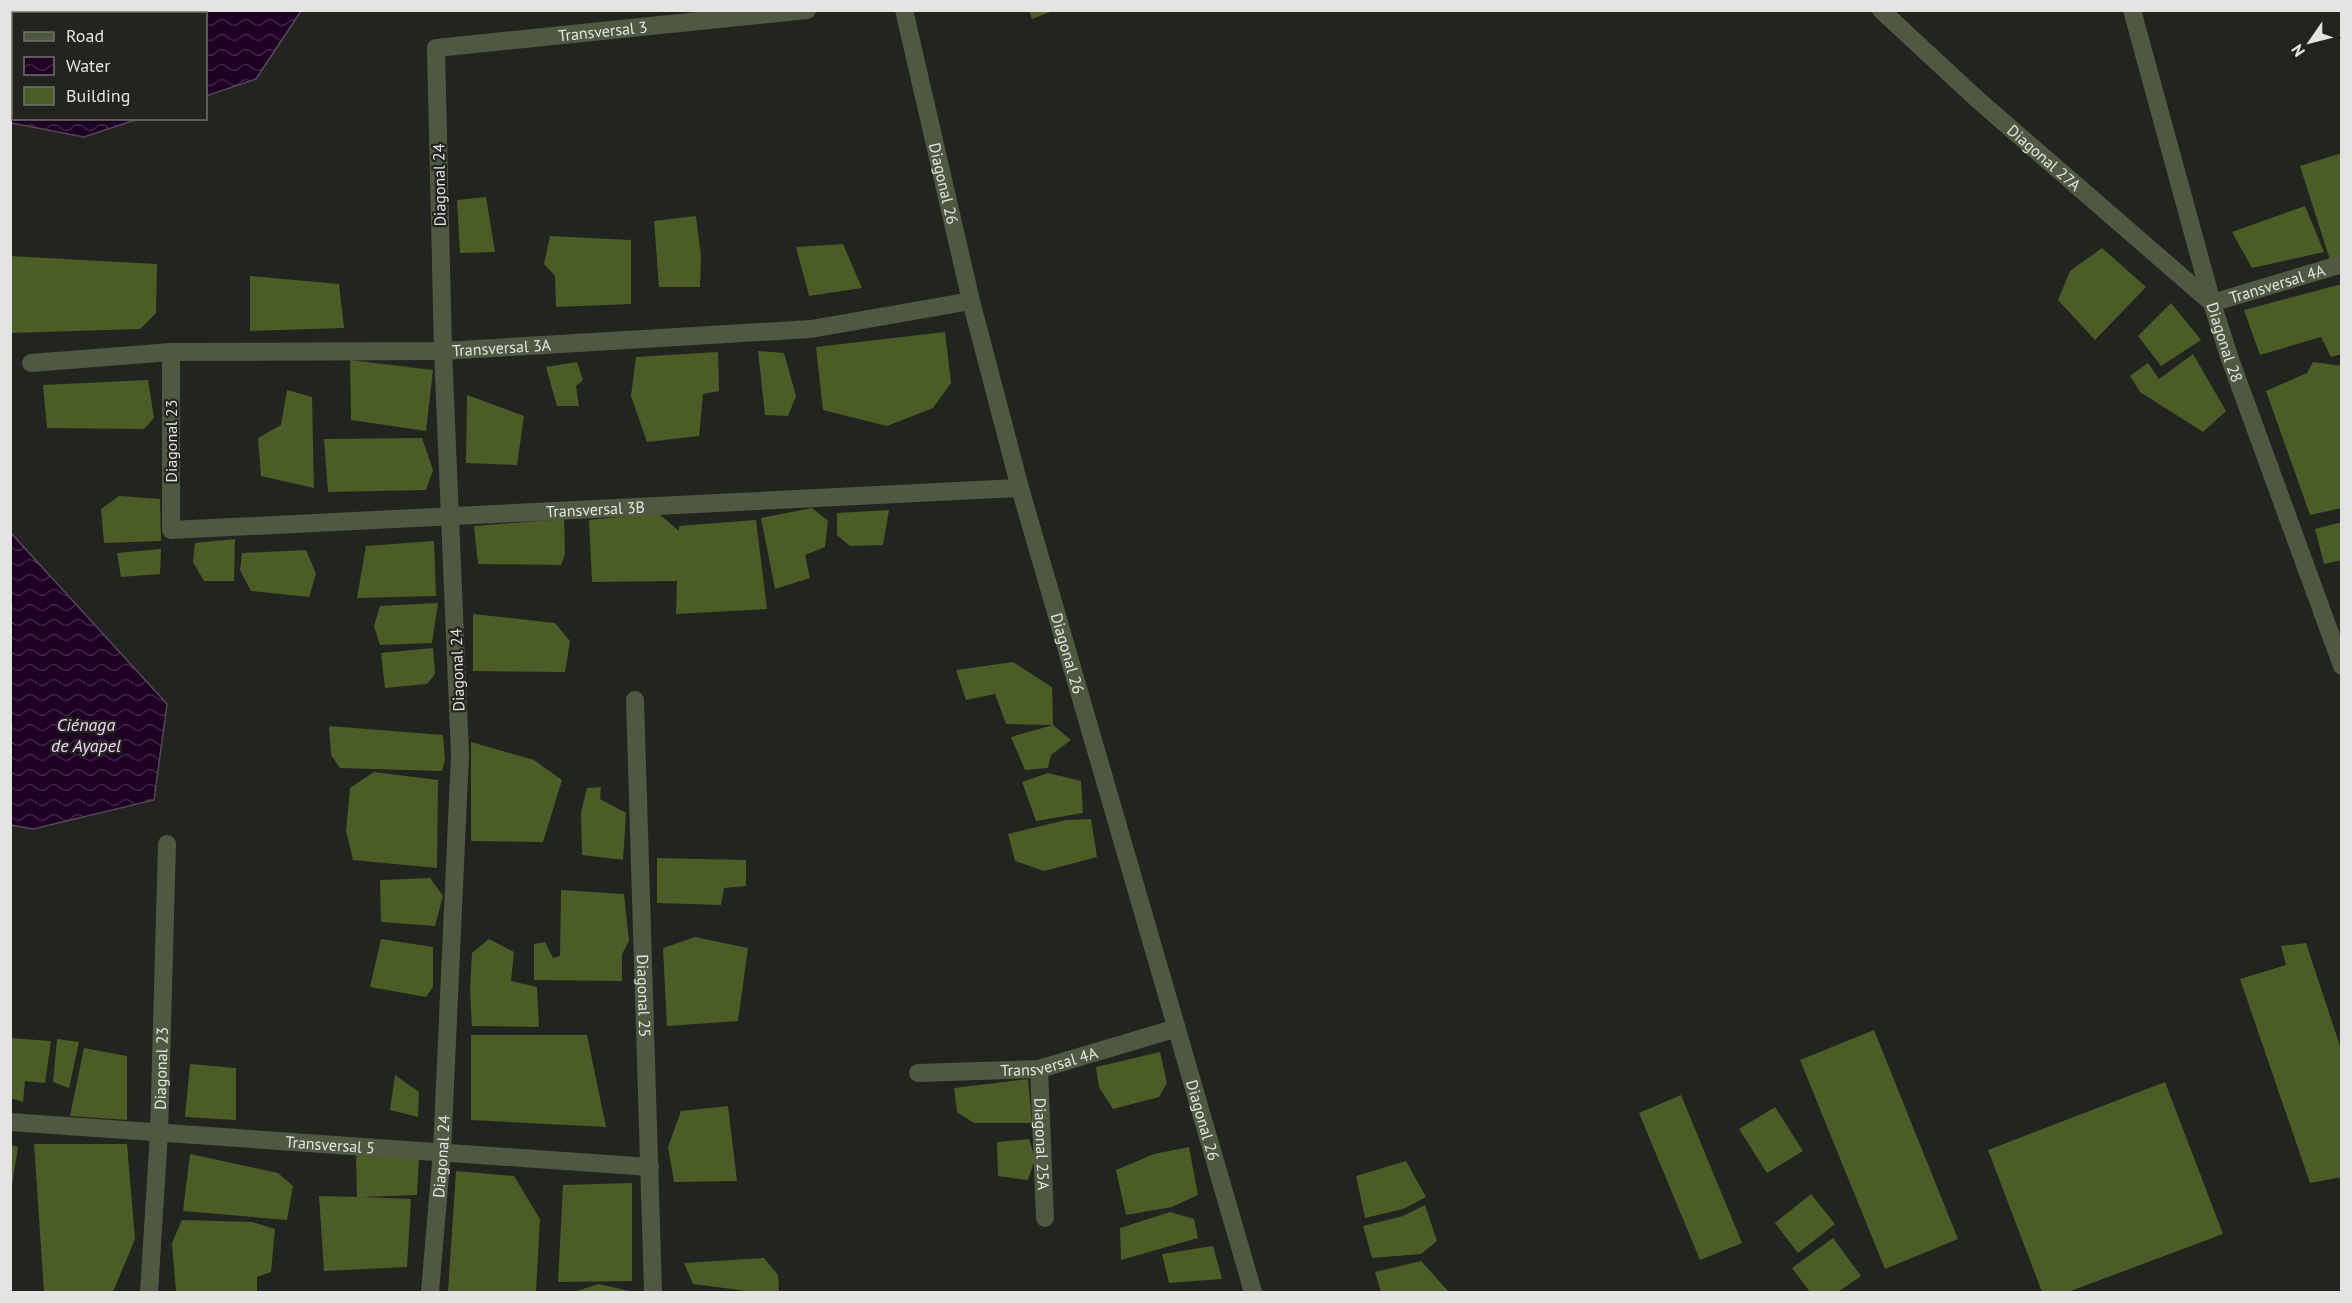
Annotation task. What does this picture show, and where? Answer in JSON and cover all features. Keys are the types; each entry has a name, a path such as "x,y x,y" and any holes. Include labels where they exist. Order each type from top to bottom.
{"street":[{"name":"Transversal 3","path":"436,48 807,10"},
{"name":"Diagonal 26","path":"904,10 971,301 1020,488 1253,1293"},
{"name":"Diagonal 27A","path":"1881,10 1978,100 2212,303"},
{"name":"Diagonal 28","path":"2132,10 2212,303 2234,370 2342,666"},
{"name":"Diagonal 24","path":"430,1293 442,1151 460,755 443,351 436,48"},
{"name":"Transversal 4A","path":"2212,303 2342,264"},
{"name":"Transversal 3A","path":"30,363 171,352 443,351 810,329 971,301"},
{"name":"Diagonal 23","path":"171,352 171,530"},
{"name":"Transversal 3B","path":"171,530 1020,488"},
{"name":"Diagonal 25","path":"635,700 653,1293"},
{"name":"Diagonal 23","path":"149,1293 159,1133 167,844"},
{"name":"Transversal 4A","path":"918,1073 1039,1070 1177,1028"},
{"name":"Diagonal 25A","path":"1039,1070 1045,1218"},
{"name":"Transversal 5","path":"10,1122 650,1167"}],"water":[{"path":"11,10 301,11 256,79 207,96 207,12 12,12 12,120 135,120 84,137 11,123"},
{"name":"Ciénaga de Ayapel","path":"10,532 167,704 154,800 33,829 11,825"}],"building":[{"path":"1029,10 1053,10 1053,11 1032,19"},
{"path":"2342,153 2342,259 2331,263 2300,166"},
{"path":"486,197 495,252 460,253 457,200"},
{"path":"2305,206 2324,252 2252,268 2232,232"},
{"path":"696,216 701,256 700,287 659,287 654,221"},
{"path":"550,236 631,240 631,304 556,307 555,276 544,264"},
{"path":"843,244 862,288 809,296 796,247"},
{"path":"2102,248 2146,287 2095,340 2058,300 2070,271"},
{"path":"10,256 157,264 156,313 140,329 10,333"},
{"path":"250,276 339,284 344,328 250,331"},
{"path":"2342,284 2342,354 2331,357 2321,337 2260,355 2244,310"},
{"path":"2171,303 2201,340 2161,366 2138,336"},
{"path":"945,332 951,383 933,408 887,426 823,410 816,347"},
{"path":"758,351 784,353 796,396 788,416 765,415"},
{"path":"718,352 719,391 703,394 699,436 647,442 631,396 636,357"},
{"path":"2193,354 2226,411 2203,432 2140,392 2130,376 2148,363 2159,379"},
{"path":"350,360 433,370 426,431 351,420"},
{"path":"577,362 583,380 576,386 579,406 557,406 546,367"},
{"path":"2313,362 2342,366 2342,508 2310,515 2266,391 2307,373"},
{"path":"148,380 154,418 144,429 47,428 43,385"},
{"path":"287,390 312,397 314,488 261,476 258,438 281,425"},
{"path":"467,395 524,416 517,465 466,463"},
{"path":"422,438 433,470 426,490 328,492 324,439"},
{"path":"119,496 160,499 161,541 104,543 101,509"},
{"path":"812,508 828,521 825,547 805,555 810,578 775,589 761,518"},
{"path":"889,510 883,545 850,546 837,535 837,513"},
{"path":"658,513 679,531 679,526 756,520 767,609 676,614 677,581 592,582 589,520"},
{"path":"564,519 565,554 561,565 478,564 474,526"},
{"path":"2342,522 2342,560 2324,564 2315,529"},
{"path":"235,539 234,581 204,581 193,562 195,543"},
{"path":"434,541 436,596 357,598 366,546"},
{"path":"161,549 160,574 121,577 117,553"},
{"path":"306,550 316,574 309,597 251,591 240,570 242,553"},
{"path":"438,603 432,643 380,645 374,626 380,606"},
{"path":"473,614 555,623 570,641 565,672 473,671"},
{"path":"433,648 435,674 427,684 385,688 381,653"},
{"path":"1013,662 1052,687 1053,725 1006,724 995,694 966,700 956,670"},
{"path":"1053,725 1071,740 1051,755 1048,768 1025,770 1011,737"},
{"path":"329,726 443,735 445,760 442,771 340,768 331,755"},
{"path":"471,742 534,760 562,780 543,842 471,841"},
{"path":"374,772 438,780 437,868 353,860 346,831 350,788"},
{"path":"1048,773 1081,781 1083,813 1036,821 1022,782"},
{"path":"601,787 600,799 626,813 623,860 582,855 581,812 587,788"},
{"path":"1091,819 1097,857 1044,871 1015,861 1008,834 1066,820"},
{"path":"657,858 746,860 746,886 724,888 721,905 657,903"},
{"path":"430,878 443,896 435,926 381,922 380,880"},
{"path":"561,890 624,894 629,941 622,954 622,981 534,980 534,944 545,942 553,958 560,956"},
{"path":"695,937 748,948 738,1021 667,1026 663,948"},
{"path":"381,939 433,947 433,987 426,997 370,987"},
{"path":"489,939 514,952 511,981 537,987 539,1027 472,1026 470,989 472,953"},
{"path":"2306,943 2342,1052 2342,1177 2310,1183 2240,979 2286,965 2281,946"},
{"path":"1874,1030 1958,1239 1885,1269 1800,1060"},
{"path":"471,1035 587,1035 606,1127 471,1120"},
{"path":"10,1038 51,1041 45,1083 25,1081 23,1102 10,1098"},
{"path":"57,1039 79,1042 69,1088 53,1082"},
{"path":"84,1048 127,1056 127,1120 70,1116"},
{"path":"1160,1052 1167,1083 1159,1097 1113,1109 1099,1087 1096,1067"},
{"path":"190,1064 236,1068 236,1120 185,1117"},
{"path":"395,1075 419,1092 418,1117 390,1110"},
{"path":"1028,1079 1032,1123 974,1123 957,1112 954,1088"},
{"path":"2165,1082 2223,1234 2068,1292 2042,1292 1988,1150"},
{"path":"1681,1095 1742,1243 1700,1260 1639,1113"},
{"path":"728,1106 737,1181 674,1182 668,1147 681,1111"},
{"path":"1775,1107 1803,1151 1767,1173 1739,1129"},
{"path":"1029,1139 1035,1159 1028,1180 998,1176 997,1142"},
{"path":"34,1144 127,1144 135,1239 113,1292 44,1292"},
{"path":"10,1145 18,1147 12,1185 10,1185"},
{"path":"1189,1147 1198,1195 1172,1207 1126,1215 1116,1170 1154,1154"},
{"path":"190,1154 278,1173 293,1186 287,1220 183,1211"},
{"path":"356,1155 419,1157 417,1195 362,1197 411,1199 407,1267 324,1271 319,1196 357,1197"},
{"path":"1406,1161 1426,1197 1403,1209 1365,1218 1356,1176"},
{"path":"456,1171 514,1176 540,1219 536,1292 448,1292"},
{"path":"632,1183 632,1281 558,1282 563,1185"},
{"path":"1811,1194 1835,1224 1798,1253 1775,1223"},
{"path":"1425,1205 1437,1241 1421,1254 1372,1258 1363,1226 1403,1216"},
{"path":"1170,1212 1194,1219 1198,1238 1121,1260 1120,1228"},
{"path":"182,1220 252,1222 275,1229 271,1272 257,1277 257,1292 176,1292 172,1243"},
{"path":"1833,1238 1861,1276 1838,1292 1810,1292 1792,1268"},
{"path":"1213,1246 1222,1279 1169,1283 1162,1254"},
{"path":"764,1258 778,1275 779,1291 747,1291 693,1284 684,1263"},
{"path":"1421,1261 1449,1292 1381,1292 1375,1272"},
{"path":"599,1284 633,1292 573,1292"}]}
